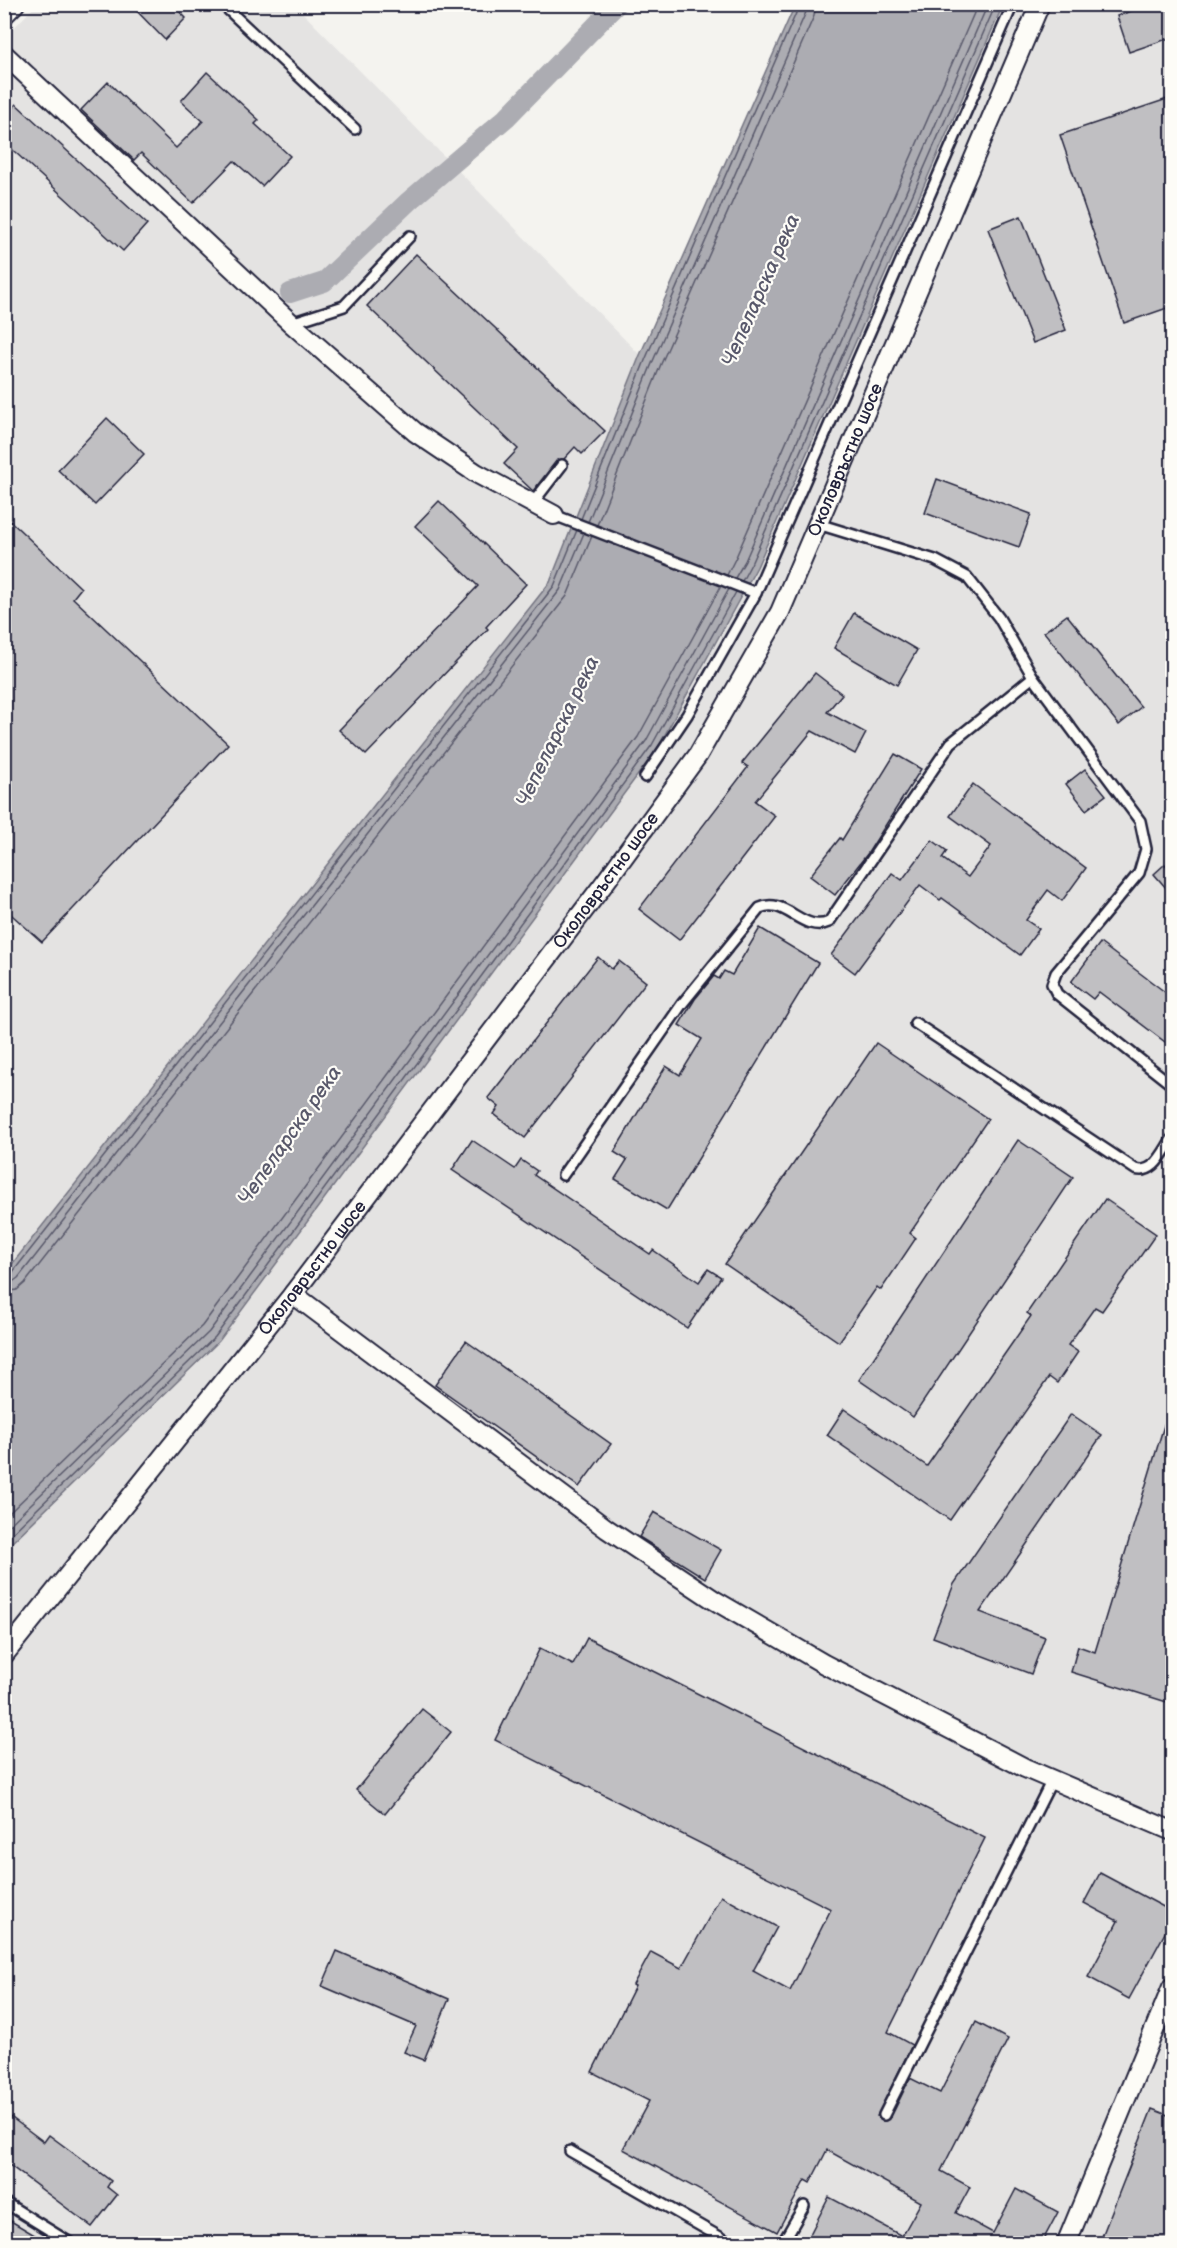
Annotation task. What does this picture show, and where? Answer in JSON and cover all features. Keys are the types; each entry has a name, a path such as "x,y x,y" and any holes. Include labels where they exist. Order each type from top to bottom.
{"street":[{"path":"4,15 15,4"},
{"name":"Околовръстно шосе","path":"4,1655 292,1294 603,885 698,755 780,612 1040,4"},
{"path":"4,54 291,323 415,432 476,473 554,515"},
{"path":"292,1294 607,1529 714,1600 824,1664 1025,1768 1173,1831"},
{"path":"1066,2244 1173,1987"}],"lane":[{"path":"222,4 355,129"},
{"path":"645,777 687,715 756,593 1013,4"},
{"path":"291,323 344,306 410,236"},
{"path":"532,504 562,465"},
{"path":"554,515 756,593"},
{"path":"818,524 935,560 967,577 999,618 1033,676 1140,821 1146,849 1139,873 1056,974 1052,984 1057,994 1173,1085"},
{"path":"563,1175 682,1004 760,908 768,905 776,906 813,926 821,926 830,922 951,743 1033,676"},
{"path":"915,1023 1135,1169 1143,1172 1150,1169 1173,1139"},
{"path":"884,2115 1052,1780"},
{"path":"570,2151 732,2244"},
{"path":"4,2202 72,2244"},
{"path":"782,2244 804,2206"}],"shaded area":[{"path":"36,5 295,5 640,355 550,582 5,1273 4,38"},
{"path":"1003,5 1172,5 1172,2243 5,2244 5,1549 219,1341 657,749 757,567"}],"water":[{"name":"Чепеларска река","path":"795,5 1003,5 757,567 657,749 219,1341 5,1549 5,1273 550,582 640,355"}],"building":[{"path":"130,4 172,4 186,18 165,40"},
{"path":"1132,4 1173,4 1173,37 1129,52 1117,16 1134,10"},
{"path":"207,72 259,120 255,124 290,156 262,186 234,161 193,203 141,153 134,160 81,110 108,82 176,148 203,121 181,101"},
{"path":"1173,97 1173,306 1124,323 1060,135"},
{"path":"16,104 147,224 123,251 4,142 4,117"},
{"path":"1021,216 1066,330 1033,343 988,229"},
{"path":"416,254 605,431 582,454 575,447 564,459 557,460 533,491 504,464 518,449 367,306"},
{"path":"107,418 144,454 95,505 58,470"},
{"path":"937,479 1031,514 1019,547 925,513"},
{"path":"439,501 526,584 486,627 488,629 366,755 339,730 478,586 415,526"},
{"path":"4,515 81,588 73,598 228,744 42,942 4,908"},
{"path":"854,613 917,650 897,685 834,648"},
{"path":"1067,615 1141,707 1119,725 1044,632"},
{"path":"815,673 842,694 827,712 866,733 855,754 812,731 755,801 775,816 679,940 639,909 748,767 742,763"},
{"path":"895,754 921,769 868,853 835,895 810,876 840,838 842,840"},
{"path":"1085,769 1106,795 1086,810 1066,784"},
{"path":"973,784 1086,868 1062,901 1048,890 1026,920 1039,929 1020,955 942,898 940,900 920,885 855,973 831,955 892,873 902,880 932,840 947,851 942,858 968,877 991,846 950,816"},
{"path":"1165,864 1173,873 1173,896 1154,874"},
{"path":"760,928 818,963 667,1210 615,1179 627,1160 614,1152 666,1066 680,1075 702,1039 679,1025 695,999 714,976 719,979 724,971 732,975"},
{"path":"1100,943 1173,998 1173,1048 1099,992 1093,999 1071,982"},
{"path":"598,957 612,969 619,961 646,982 525,1138 494,1114 499,1107 488,1098"},
{"path":"876,1043 988,1119 910,1233 916,1238 881,1290 877,1287 839,1342 725,1264"},
{"path":"472,1140 515,1169 521,1160 537,1171 534,1175 650,1254 653,1250 699,1282 708,1269 721,1277 687,1328 452,1170"},
{"path":"1018,1140 1073,1177 913,1417 859,1380"},
{"path":"1105,1199 1156,1234 1102,1311 1095,1307 1068,1345 1078,1352 1057,1383 1049,1377 950,1520 827,1435 844,1409 927,1466 1031,1316 1027,1313"},
{"path":"466,1341 611,1444 579,1487 435,1385"},
{"path":"1169,1409 1173,1410 1173,1704 1071,1672 1078,1646 1095,1652"},
{"path":"1071,1414 1102,1435 980,1612 1045,1637 1031,1674 933,1637 954,1584"},
{"path":"654,1512 721,1550 705,1578 639,1537"},
{"path":"587,1638 985,1838 888,2032 912,2045 877,2116 882,2121 890,2119 910,2078 940,2093 976,2022 1008,2039 941,2171 970,2187 956,2213 993,2233 1016,2189 1058,2212 1041,2244 805,2244 829,2197 902,2236 921,2202 827,2150 810,2183 805,2180 777,2232 623,2149 649,2101 592,2072 651,1952 681,1968 721,1896 777,1927 753,1971 790,1991 831,1909 495,1740 540,1648 573,1665"},
{"path":"422,1709 451,1732 385,1814 356,1790"},
{"path":"1100,1873 1173,1912 1173,1918 1129,1999 1088,1977 1118,1921 1084,1903"},
{"path":"337,1951 449,1999 424,2060 404,2052 416,2026 322,1986"},
{"path":"1152,2109 1173,2117 1173,2244 1099,2244"},
{"path":"4,2112 44,2142 49,2135 111,2181 107,2187 117,2195 92,2227 4,2161"},
{"path":"4,2217 50,2244 4,2244"}],"waterway":[{"path":"290,293 324,282 409,201 506,118 617,4"}]}
